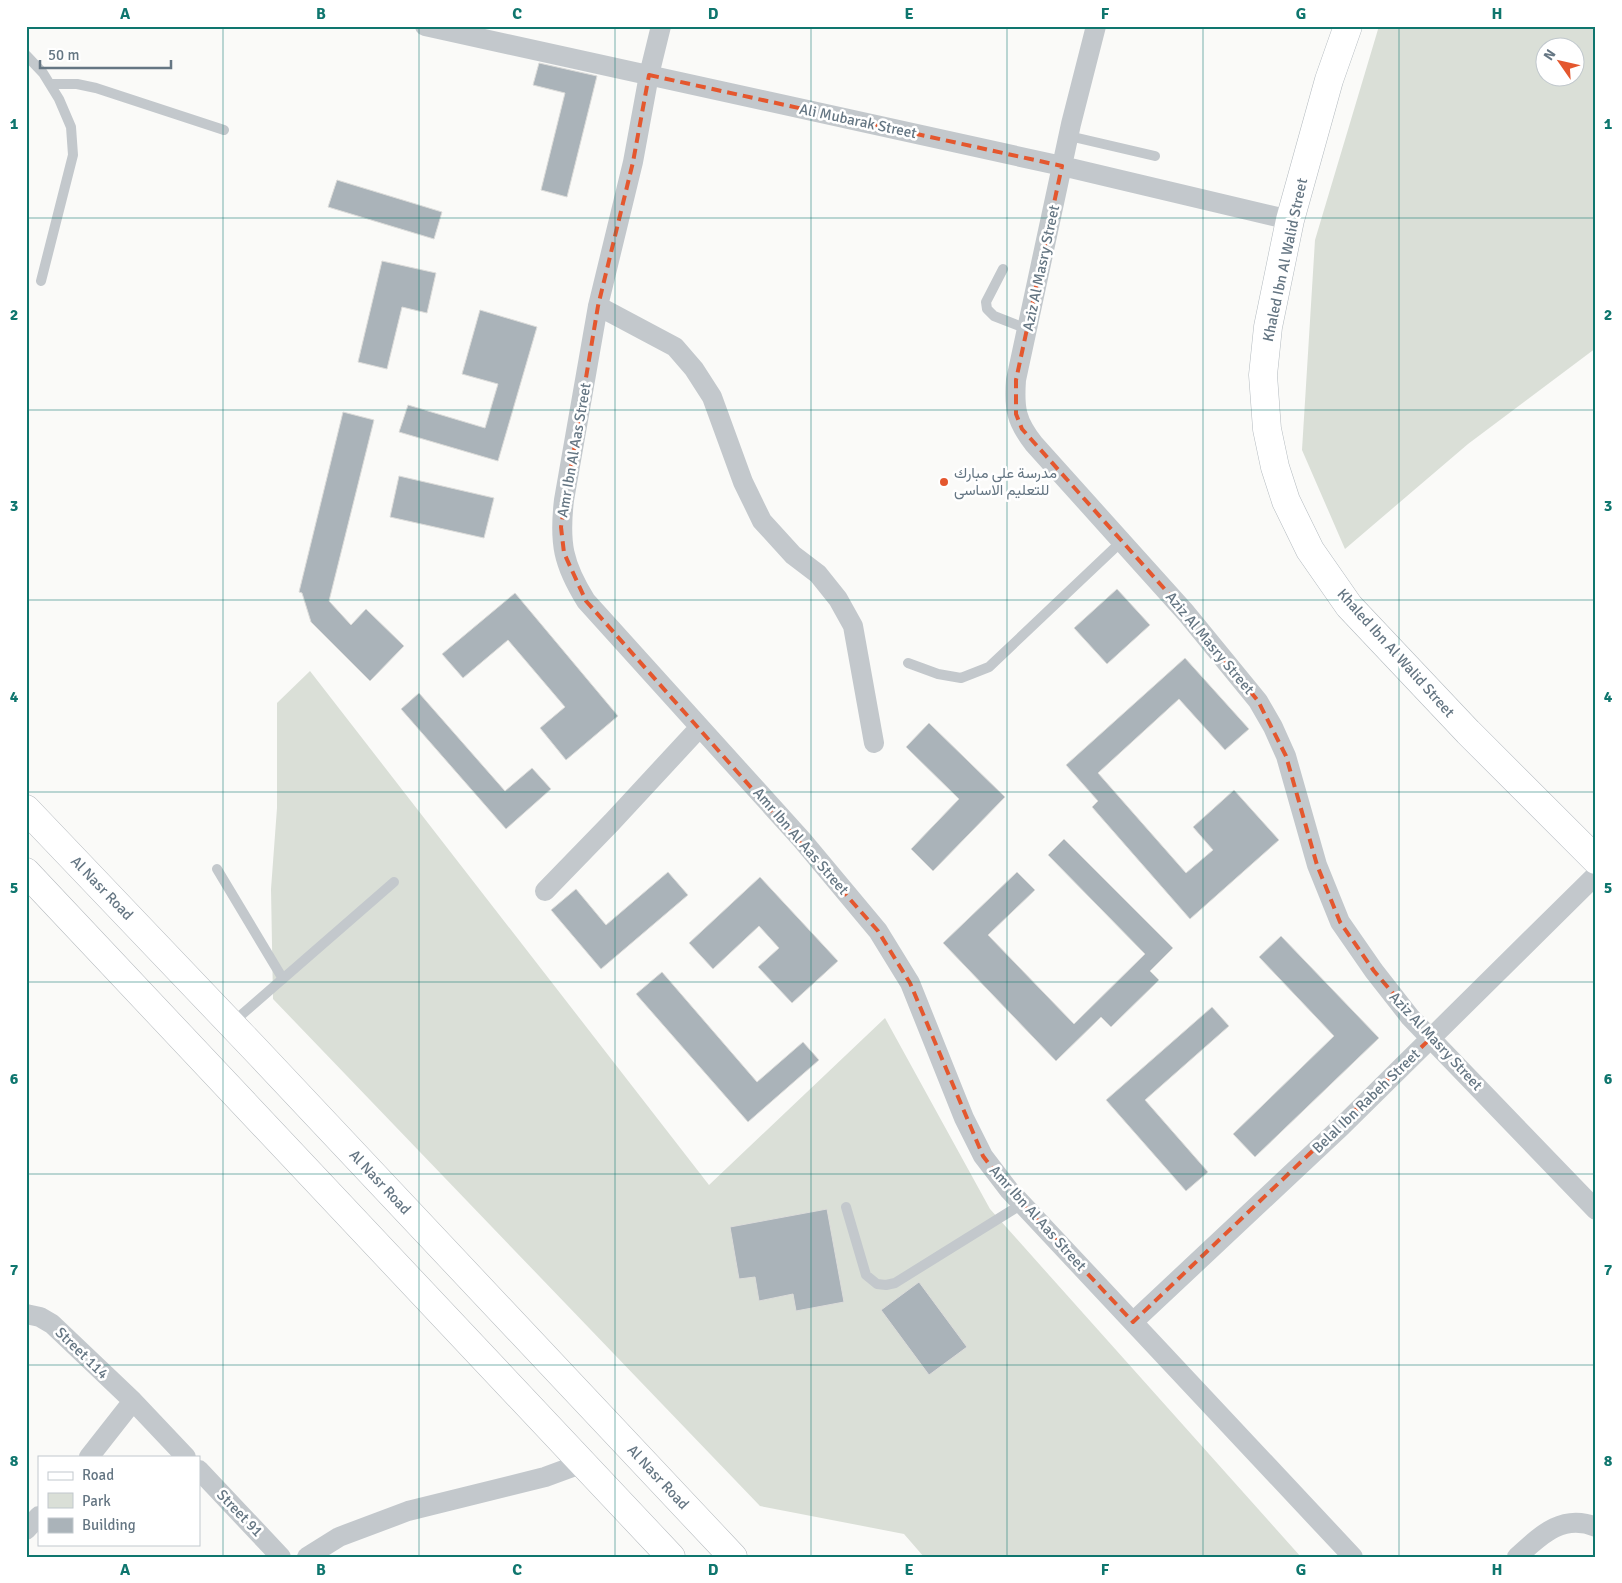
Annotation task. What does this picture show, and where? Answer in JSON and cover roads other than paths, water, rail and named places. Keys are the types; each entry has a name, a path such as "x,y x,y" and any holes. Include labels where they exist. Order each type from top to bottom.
{"main road":[{"name":"Khaled Ibn Al Walid Street","path":"1348,26 1329,80 1290,220 1268,327 1263,375 1267,429 1275,467 1286,501 1310,550 1350,606 1468,732 1596,860"},
{"name":"Al Nasr Road","path":"26,809 733,1557"},
{"path":"26,872 671,1557"},
{"path":"220,1076 253,1047"}],"street":[{"name":"Ali Mubarak Street","path":"425,26 1062,166 1290,220"},
{"name":"Amr Ibn Al Aas Street","path":"661,26 649,75 633,162 598,306 564,500 561,527 564,553 572,578 586,601 802,840 878,931 910,983 964,1118 983,1156 1009,1190 1353,1557"},
{"name":"Aziz Al Masry Street","path":"1096,26 1062,166 1016,380 1016,414 1022,429 1186,613 1258,701 1274,727 1286,756 1317,865 1340,922 1374,971 1410,1017 1596,1210"},
{"path":"598,306 675,347 694,368 712,397 743,482 762,521 793,554 818,574 838,599 853,626 874,743"},
{"path":"545,891 700,727"},
{"name":"Belal Ibn Rabeh Street","path":"1133,1322 1342,1126 1596,875"},
{"name":"Street 114","path":"26,1314 40,1317 52,1324 133,1401"},
{"path":"90,1456 133,1401 185,1456"},
{"path":"307,1557 339,1537 408,1511 545,1477 583,1463"},
{"name":"Street 91","path":"200,1471 281,1557"},
{"path":"26,1530 38,1517"},
{"path":"1517,1557 1540,1535 1554,1527 1570,1524 1589,1525 1596,1528"}],"lane":[{"path":"26,55 43,73 59,99 71,127 73,155 41,281"},
{"path":"50,84 77,84 96,88 224,130"},
{"path":"1069,136 1155,156"},
{"path":"1003,269 986,302 986,309 994,316 1027,329"},
{"path":"908,663 938,674 961,678 990,667 1122,541"},
{"path":"217,869 283,979"},
{"path":"231,1024 394,882"},
{"path":"846,1208 866,1274 877,1284 886,1285 895,1284 1022,1204"}],"place":[{"name":"مدرسة على مبارك للتعليم الاساسى","path":"944,482"}]}
